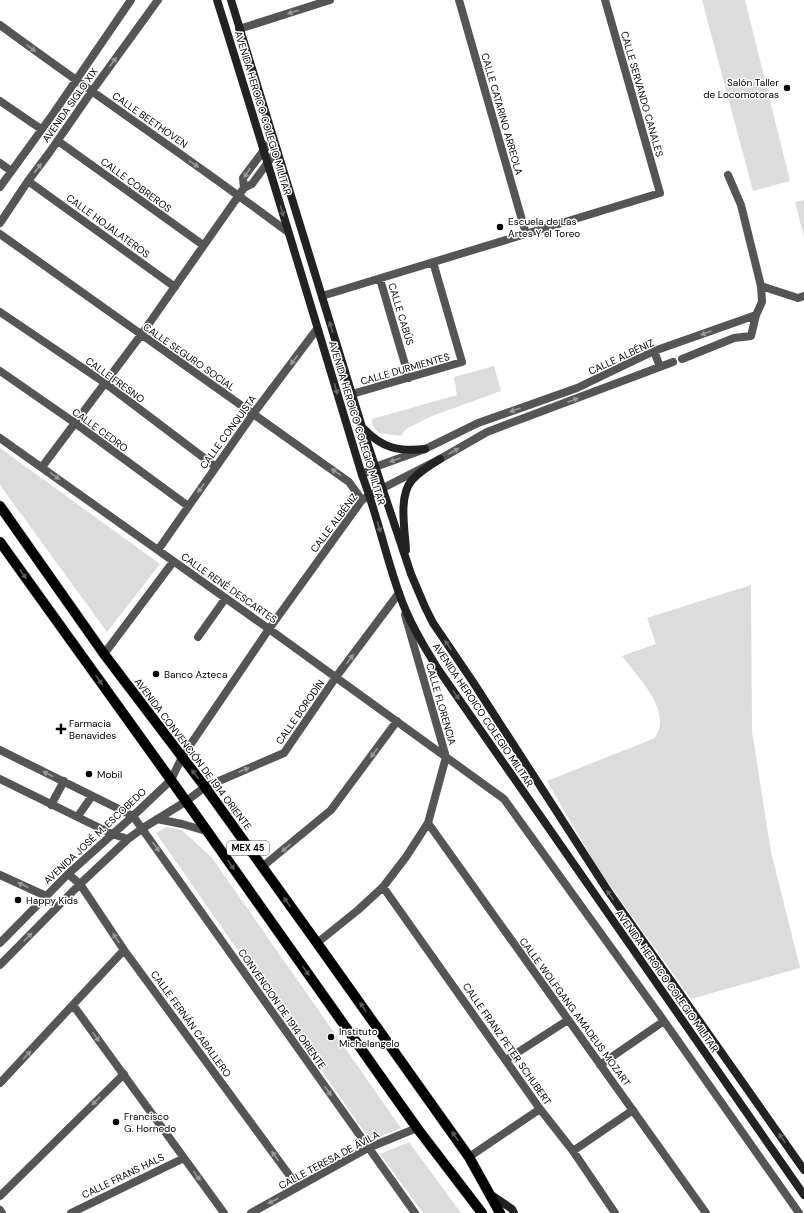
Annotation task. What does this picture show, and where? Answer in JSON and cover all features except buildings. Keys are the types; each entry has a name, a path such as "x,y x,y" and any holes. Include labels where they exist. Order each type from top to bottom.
{"main road":[{"name":"AVENIDA CONVENCIÓN DE 1914 ORIENTE","path":"0,506 104,654 204,787 469,1157 500,1213"},
{"name":"MEX 45","path":"0,542 171,780 185,802 417,1128 479,1211"}],"street":[{"name":"AVENIDA SIGLO XIX","path":"0,187 53,114 75,80 132,0"},
{"name":"AVENIDA SIGLO XIX","path":"0,223 28,181 158,0"},
{"name":"AVENIDA HEROICO COLEGIO MILITAR","path":"217,0 268,162 288,232 399,593 418,637 438,669 804,1195"},
{"name":"AVENIDA HEROICO COLEGIO MILITAR","path":"231,0 362,427 408,564 425,607 433,623 473,682 608,892 804,1170"},
{"path":"239,29 330,0"},
{"name":"CALLE CATARINO ARREOLA","path":"459,0 526,234"},
{"name":"CALLE SERVANDO CANALES","path":"526,234 660,193 605,0"},
{"name":"CALLE BEETHOVEN","path":"0,25 288,232"},
{"path":"0,100 41,129"},
{"path":"244,188 243,178 273,138"},
{"name":"CALLE COBREROS","path":"58,141 203,245"},
{"path":"42,467 141,335 238,195 244,188 252,184 277,150"},
{"path":"0,163 11,170"},
{"path":"682,359 740,337 751,336 756,315 762,302 761,286 741,206 728,175"},
{"name":"CALLE HOJALATEROS","path":"28,181 175,287"},
{"name":"CALLE SEGURO SOCIAL","path":"0,234 349,482 362,500"},
{"path":"322,296 526,234"},
{"name":"CALLE DURMIENTES","path":"352,394 462,362 433,262"},
{"name":"CALLE CABÚS","path":"380,279 409,378"},
{"path":"761,286 798,298 804,296"},
{"name":"CALLE FRESNO","path":"0,312 105,383 216,467"},
{"name":"CALLE ALBÉNIZ","path":"362,475 375,467 425,449 478,423 577,388 654,351 756,315"},
{"path":"722,327 728,342"},
{"name":"CALLE CONQUISTA","path":"158,550 252,414 318,329"},
{"path":"654,351 660,367"},
{"name":"CALLE ALBÉNIZ","path":"171,780 182,757 269,629 362,500 488,432 673,362"},
{"name":"CALLE CEDRO","path":"0,371 75,423 188,506"},
{"path":"362,427 372,437 384,445 398,450 425,449"},
{"name":"CALLE RENÉ DESCARTES","path":"0,438 446,756"},
{"path":"408,564 404,521 404,500 406,490 411,481 418,474 440,459"},
{"path":"104,654 173,562"},
{"name":"CALLE BORODÍN","path":"185,802 204,787 284,753 336,677 399,593"},
{"name":"CALLE FLORENCIA","path":"317,943 358,910 382,887 406,857 428,823 446,756 399,593"},
{"path":"198,637 225,599"},
{"path":"262,868 331,810 397,722"},
{"path":"0,750 133,816"},
{"path":"446,756 504,799 664,1021 799,1213"},
{"path":"0,779 112,834 128,839"},
{"name":"AVENIDA JOSÉ M. ESCOBEDO","path":"0,943 68,874 171,780"},
{"path":"51,805 64,782"},
{"path":"78,816 92,796"},
{"path":"1,961 128,839 185,802"},
{"name":"CONVENCION DE 1914 ORIENTE","path":"133,816 143,828 415,1213"},
{"path":"157,819 206,831"},
{"name":"CALLE WOLFGANG AMADEUS MOZART","path":"428,823 706,1213"},
{"name":"CALLE FERNÁN CABALLERO","path":"68,874 80,884 124,950 298,1187"},
{"path":"0,875 46,896"},
{"name":"CALLE FRANZ PETER SCHUBERT","path":"382,887 540,1109 573,1151 616,1213"},
{"path":"0,1084 124,950"},
{"path":"73,1005 224,1213"},
{"path":"506,1060 568,1020"},
{"path":"600,1065 664,1021"},
{"path":"0,1196 124,1074"},
{"path":"469,1157 540,1109"},
{"path":"573,1151 633,1110"},
{"name":"CALLE TERESA DE ÁVILA","path":"251,1213 368,1148 417,1128"},
{"name":"CALLE FRANS HALS","path":"71,1213 184,1158"},
{"name":"AVENIDA CONVENCIÓN DE 1914 ORIENTE","path":"489,1194 512,1209 514,1213"}],"shaded area":[{"path":"702,0 745,0 790,181 753,191"},
{"path":"804,200 804,237 795,202"},
{"path":"494,366 501,391 432,416 406,429 401,436 379,433 373,427 372,419 457,395 454,377"},
{"path":"0,448 160,564 107,632 0,485"},
{"path":"751,585 752,731 771,852 800,968 691,999 597,867 547,781 655,738 659,729 660,719 654,700 642,681 622,656 656,644 647,618"},
{"path":"166,827 182,830 212,858 401,1128 370,1140 156,833"},
{"path":"409,1142 461,1213 423,1213 380,1154"}],"place":[{"name":"Salón Taller de Locomotoras","path":"787,88"},
{"name":"Escuela de Las Artes Y el Toreo","path":"500,227"},
{"name":"Banco Azteca","path":"156,674"},
{"name":"Farmacia Benavides","path":"61,729"},
{"name":"Mobil","path":"89,774"},
{"name":"Happy Kids","path":"18,900"},
{"name":"Instituto Michelangelo","path":"331,1037"},
{"name":"Francisco G. Hornedo","path":"116,1122"}]}
